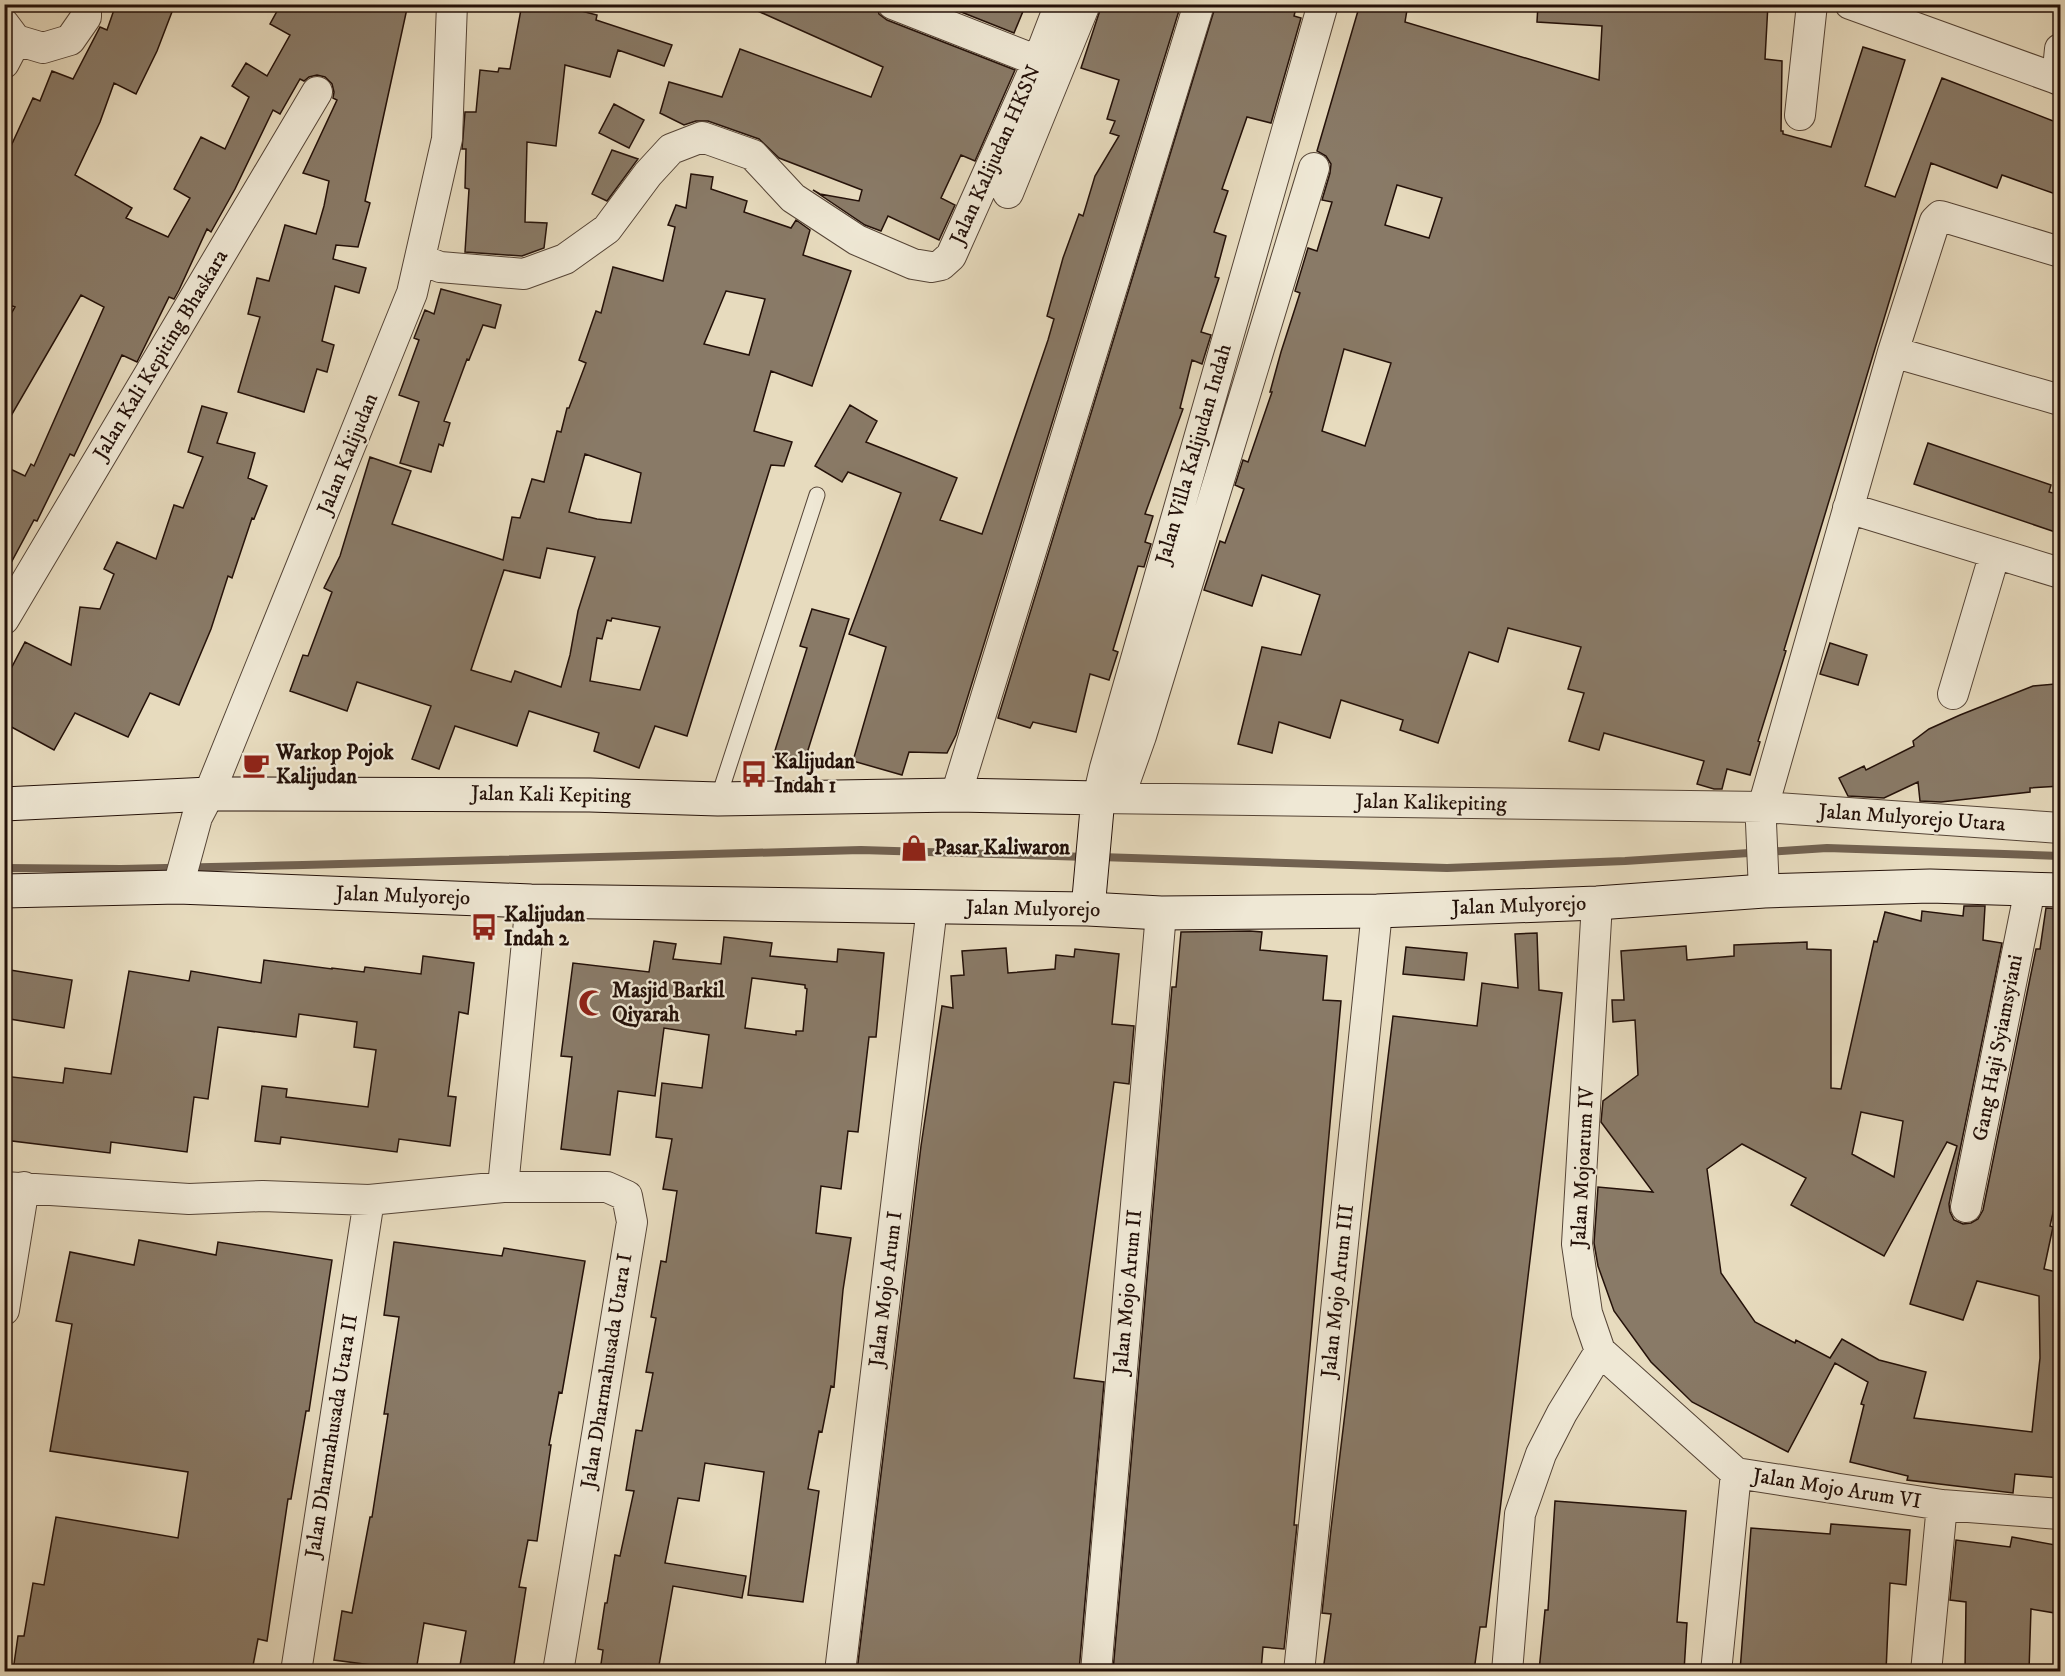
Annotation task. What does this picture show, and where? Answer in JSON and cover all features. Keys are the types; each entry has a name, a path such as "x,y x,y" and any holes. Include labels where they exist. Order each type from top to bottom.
{"main road":[{"name":"Jalan Kali Kepiting","path":"4,804 203,806 579,795 718,799 956,795 1104,806"},
{"name":"Jalan Villa Kalijudan Indah","path":"1088,909 1092,869 1104,806"},
{"name":"Jalan Mulyorejo","path":"4,891 179,882 531,901 1088,909 1161,913 1377,911 1596,915 1764,877 1930,886 2045,889"}],"street":[{"path":"8,42 43,48 70,40 86,17 86,4"},
{"name":"Jalan Kalijudan","path":"179,882 203,806 412,293 447,139 452,4"},
{"path":"893,4 1038,61"},
{"name":"Jalan Kalijudan HKSN","path":"420,260 440,267 524,274 565,259 607,229 648,174 671,149 702,137 753,154 793,198 856,240 913,264 931,267 941,265 951,256 1038,61 1060,4"},
{"path":"1008,192 1085,4"},
{"path":"956,795 1199,4"},
{"name":"Jalan Villa Kalijudan Indah","path":"1104,806 1111,746 1323,4"},
{"path":"1800,115 1812,4"},
{"path":"1850,4 2059,79 2061,49"},
{"name":"Jalan Kali Kepiting Bhaskara","path":"4,619 317,92"},
{"name":"Jalan Villa Kalijudan Indah","path":"1104,806 1142,736 1314,168"},
{"path":"1764,877 1762,815 1893,352 1933,225 1940,216 2061,252"},
{"path":"1893,352 2061,400"},
{"path":"1848,508 2061,573"},
{"path":"1953,694 1995,553"},
{"name":"Jalan Kalikepiting","path":"1104,806 1762,815"},
{"name":"Jalan Mulyorejo Utara","path":"1762,815 2061,828"},
{"name":"Gang Haji Syiamsyiani","path":"1966,1207 2045,889"},
{"path":"503,1187 531,901"},
{"name":"Jalan Mojo Arum I","path":"840,1671 932,907"},
{"name":"Jalan Mojo Arum III","path":"1299,1671 1377,911"},
{"name":"Jalan Mojo Arum II","path":"1096,1671 1161,913"},
{"name":"Jalan Mojoarum IV","path":"1596,915 1577,1244 1587,1313 1600,1351"},
{"path":"4,1310 14,1187"},
{"name":"Jalan Dharmahusada Utara I","path":"14,1187 189,1199 263,1196 369,1200 503,1187 607,1187 627,1196 632,1222 558,1671"},
{"name":"Jalan Dharmahusada Utara II","path":"296,1671 369,1200"},
{"path":"1507,1671 1520,1514 1541,1454 1600,1351"},
{"name":"Jalan Mojo Arum VI","path":"1600,1351 1736,1473 1941,1505 2061,1514"},
{"path":"1716,1671 1736,1473"},
{"name":"Jalan Mojo Arum VI","path":"1926,1671 1941,1505"}],"lane":[{"path":"718,799 817,495"}],"building":[{"path":"116,4 175,4 157,51 136,94 114,83 100,122 75,175 132,208 126,218 168,237 190,198 174,189 201,137 225,149 249,97 232,86 246,63 267,76 290,35 270,24 281,4 408,4 365,201 370,203 358,247 336,245 333,259 366,268 359,293 335,286 322,341 334,345 327,372 317,369 304,412 238,392 260,317 248,314 257,278 269,281 285,225 316,234 329,181 303,173 337,100 333,98 332,84 325,77 317,75 304,81 300,79 280,114 273,110 235,189 211,232 207,229 179,290 174,299 169,297 137,362 122,355 74,456 70,454 37,521 34,520 4,576 4,466 25,476 31,464 34,466 104,307 81,295 4,428 4,326 15,307 4,303 4,160 9,145 11,146 33,98 40,101 52,71 73,79 100,27 107,30"},
{"path":"522,4 554,4 597,15 596,20 672,45 664,66 618,50 610,77 565,65 556,146 527,142 525,222 547,223 544,248 522,256 465,252 469,189 465,188 466,149 462,149 465,112 476,112 480,70 498,72 499,68 510,69"},
{"path":"742,4 876,4 879,14 887,20 1015,70 975,161 961,155 941,198 955,205 939,240 888,216 881,231 865,225 813,190 820,194 859,201 862,190 779,158 759,139 708,121 696,121 684,125 660,113 669,82 722,97 740,49 871,97 883,67"},
{"path":"941,4 1026,4 1014,33"},
{"path":"1102,4 1181,4 956,735 947,753 909,752 902,775 853,761 886,647 849,634 901,493 848,472 842,482 815,466 850,405 877,421 866,442 957,478 940,520 982,534 1048,340 1054,319 1047,316 1063,258 1079,214 1083,216 1095,176 1119,136 1110,133 1115,121 1107,119 1119,80 1081,68"},
{"path":"1216,4 1297,4 1294,16 1301,18 1271,123 1247,117 1222,189 1228,191 1214,232 1226,236 1215,277 1219,278 1201,332 1211,335 1202,364 1192,360 1180,408 1183,409 1145,514 1153,516 1145,542 1151,544 1144,567 1138,566 1113,650 1118,652 1109,680 1090,674 1076,732 1033,722 1030,728 998,718"},
{"path":"1360,4 1408,4 1405,22 1599,80 1602,26 1537,22 1538,4 1768,4 1765,59 1782,61 1781,131 1783,134 1831,147 1863,47 1905,60 1865,186 1895,197 1942,78 2061,124 2061,196 2002,175 1997,188 1931,163 1784,650 1786,651 1750,775 1727,769 1722,789 1714,789 1697,784 1704,761 1604,733 1599,750 1569,741 1584,693 1568,689 1581,647 1508,628 1498,662 1469,652 1438,743 1400,730 1403,720 1341,700 1330,738 1279,722 1272,753 1238,744 1262,647 1301,655 1320,595 1262,575 1252,606 1204,590 1220,541 1225,543 1244,489 1235,485 1243,460 1248,462 1272,392 1270,392 1281,352 1300,293 1295,291 1308,248 1317,251 1332,202 1322,200 1331,164 1326,156 1317,151","holes":["1397,185 1442,198 1429,238 1385,225","1344,349 1391,363 1365,446 1322,431"]},
{"path":"614,104 644,120 629,148 599,133"},
{"path":"612,150 638,159 607,201 592,194"},
{"path":"691,174 713,177 711,189 747,201 744,212 791,228 796,220 810,230 803,255 851,271 812,386 771,371 754,431 792,442 784,466 771,465 687,736 655,726 639,768 594,751 599,733 529,711 517,746 455,726 439,769 412,759 431,706 357,682 347,711 290,691 303,655 308,656 332,592 324,588 340,556 370,457 411,471 392,524 503,560 512,517 520,518 532,479 544,482 557,431 561,432 567,408 569,408 586,363 579,360 596,311 601,313 613,267 663,281 675,227 668,225 676,205 686,208","holes":["726,291 765,299 749,355 704,344","585,454 641,473 631,523 597,519 569,512","547,548 595,557 578,611 561,687 515,671 511,682 471,670 504,570 540,578","612,618 660,627 640,690 590,681 597,638 602,639 607,620 611,621"]},
{"path":"441,289 501,305 495,328 483,325 469,360 467,359 444,421 450,423 443,446 439,444 431,472 400,463 419,402 399,395 419,340 414,338 425,310 434,314"},
{"path":"202,406 227,413 217,443 255,453 248,478 267,486 254,519 252,518 232,578 228,576 211,629 179,705 150,693 128,737 75,713 54,750 4,723 4,682 25,642 71,665 80,607 100,609 114,574 104,569 117,542 156,559 174,505 183,508 203,457 188,452"},
{"path":"1928,443 2051,485 2049,492 2061,495 2061,534 1914,484"},
{"path":"812,609 849,619 803,766 773,757 807,648 800,646"},
{"path":"1830,643 1867,655 1858,685 1820,674"},
{"path":"2055,684 2061,746 2061,786 2030,788 2030,792 1941,802 1920,801 1918,782 1884,798 1848,796 1839,778 1864,766 1866,770 1914,746 1913,741 1929,729 1960,715 2033,686"},
{"path":"1964,906 1985,906 1983,940 2002,943 1949,1204 1954,1220 1963,1224 1978,1219 1983,1210 2036,949 2040,949 2046,908 2061,909 2061,1178 2050,1226 2053,1227 2044,1269 2061,1273 2061,1478 2015,1474 2013,1493 1907,1480 1908,1476 1850,1462 1864,1405 1861,1404 1868,1382 1835,1363 1788,1452 1692,1402 1651,1362 1614,1311 1598,1266 1594,1243 1598,1187 1653,1192 1601,1122 1603,1101 1638,1075 1635,1020 1613,1022 1612,1000 1624,1000 1621,951 1686,946 1687,960 1734,956 1734,945 1807,942 1807,949 1831,950 1831,1088 1841,1089 1874,941 1877,942 1885,912 1921,921 1922,911 1963,916","holes":["1861,1112 1903,1121 1894,1177 1852,1154","1947,1142 1957,1146 1910,1304 1963,1320 1977,1281 2039,1296 2040,1358 2032,1432 1914,1418 1926,1372 1879,1360 1842,1339 1830,1358 1796,1340 1795,1343 1755,1322 1721,1273 1707,1169 1742,1144 1806,1178 1791,1205 1884,1256"]},
{"path":"1181,932 1262,932 1260,950 1327,956 1323,1000 1341,1001 1294,1525 1297,1525 1284,1649 1263,1647 1261,1671 1113,1671 1172,987 1176,987"},
{"path":"1537,933 1539,990 1562,993 1486,1627 1480,1627 1474,1671 1323,1671 1331,1614 1322,1613 1393,1016 1477,1026 1482,983 1518,988 1515,934"},
{"path":"724,937 772,943 770,956 837,962 838,949 884,953 876,1037 869,1037 858,1132 848,1131 841,1189 821,1186 816,1233 851,1238 843,1290 834,1387 831,1386 822,1432 819,1431 808,1489 819,1491 803,1602 748,1595 764,1472 705,1463 699,1501 678,1498 665,1563 746,1576 742,1598 673,1586 658,1671 600,1671 603,1650 598,1649 605,1603 607,1603 615,1555 620,1556 634,1491 626,1490 636,1430 642,1431 653,1373 646,1372 656,1318 651,1317 661,1261 666,1262 677,1191 663,1189 672,1139 656,1137 662,1083 702,1088 709,1035 664,1028 655,1096 618,1091 610,1155 561,1149 572,1057 561,1056 573,963 649,972 654,941 676,944 673,959 721,964","holes":["752,978 805,985 807,989 803,1031 796,1031 796,1035 745,1028"]},
{"path":"1406,947 1467,953 1464,980 1403,974"},
{"path":"1006,948 1008,973 1055,969 1056,955 1074,957 1075,949 1119,954 1112,1024 1134,1026 1129,1084 1114,1082 1074,1378 1104,1382 1079,1671 857,1671 921,1146 942,1006 953,1008 951,976 964,975 962,951"},
{"path":"423,956 474,963 468,1014 459,1012 448,1096 456,1097 450,1146 399,1139 397,1152 281,1137 280,1144 255,1141 262,1086 287,1089 286,1097 368,1107 376,1050 354,1047 357,1022 299,1014 296,1037 218,1027 208,1099 194,1097 187,1152 111,1142 110,1153 4,1140 4,1076 63,1083 65,1068 111,1074 129,971 189,981 191,971 261,983 264,960 364,972 365,967 421,974"},
{"path":"4,969 72,980 64,1028 4,1018"},
{"path":"139,1240 216,1255 218,1242 332,1260 309,1411 306,1411 291,1499 288,1499 267,1641 258,1639 252,1671 13,1671 18,1636 24,1636 33,1583 44,1585 56,1517 178,1538 188,1472 50,1451 72,1324 56,1321 70,1252 134,1265"},
{"path":"394,1242 502,1256 504,1248 585,1261 562,1393 559,1392 549,1445 551,1445 537,1541 528,1540 519,1587 526,1588 513,1671 459,1671 466,1631 424,1623 416,1671 334,1660 342,1611 352,1613 370,1517 372,1517 388,1414 384,1414 399,1317 384,1315"},
{"path":"1555,1501 1686,1511 1677,1622 1687,1623 1684,1671 1539,1671 1545,1610 1548,1610"},
{"path":"1831,1524 1910,1530 1906,1585 1890,1583 1886,1671 1740,1671 1751,1528 1830,1534"},
{"path":"2012,1537 2061,1546 2061,1614 2031,1609 2029,1671 1965,1671 1966,1602 1950,1600 1956,1540 2010,1547"}],"waterway":[{"path":"1100,857 1447,868 1625,861 1827,848 2060,856"},
{"path":"4,868 121,869 861,850 1087,857"}],"place":[{"name":"Warkop Pojok Kalijudan","path":"256,765"},
{"name":"Kalijudan Indah 1","path":"754,774"},
{"name":"Pasar Kaliwaron","path":"914,848"},
{"name":"Kalijudan Indah 2","path":"484,927"},
{"name":"Masjid Barkil Qiyarah","path":"592,1003"}]}
